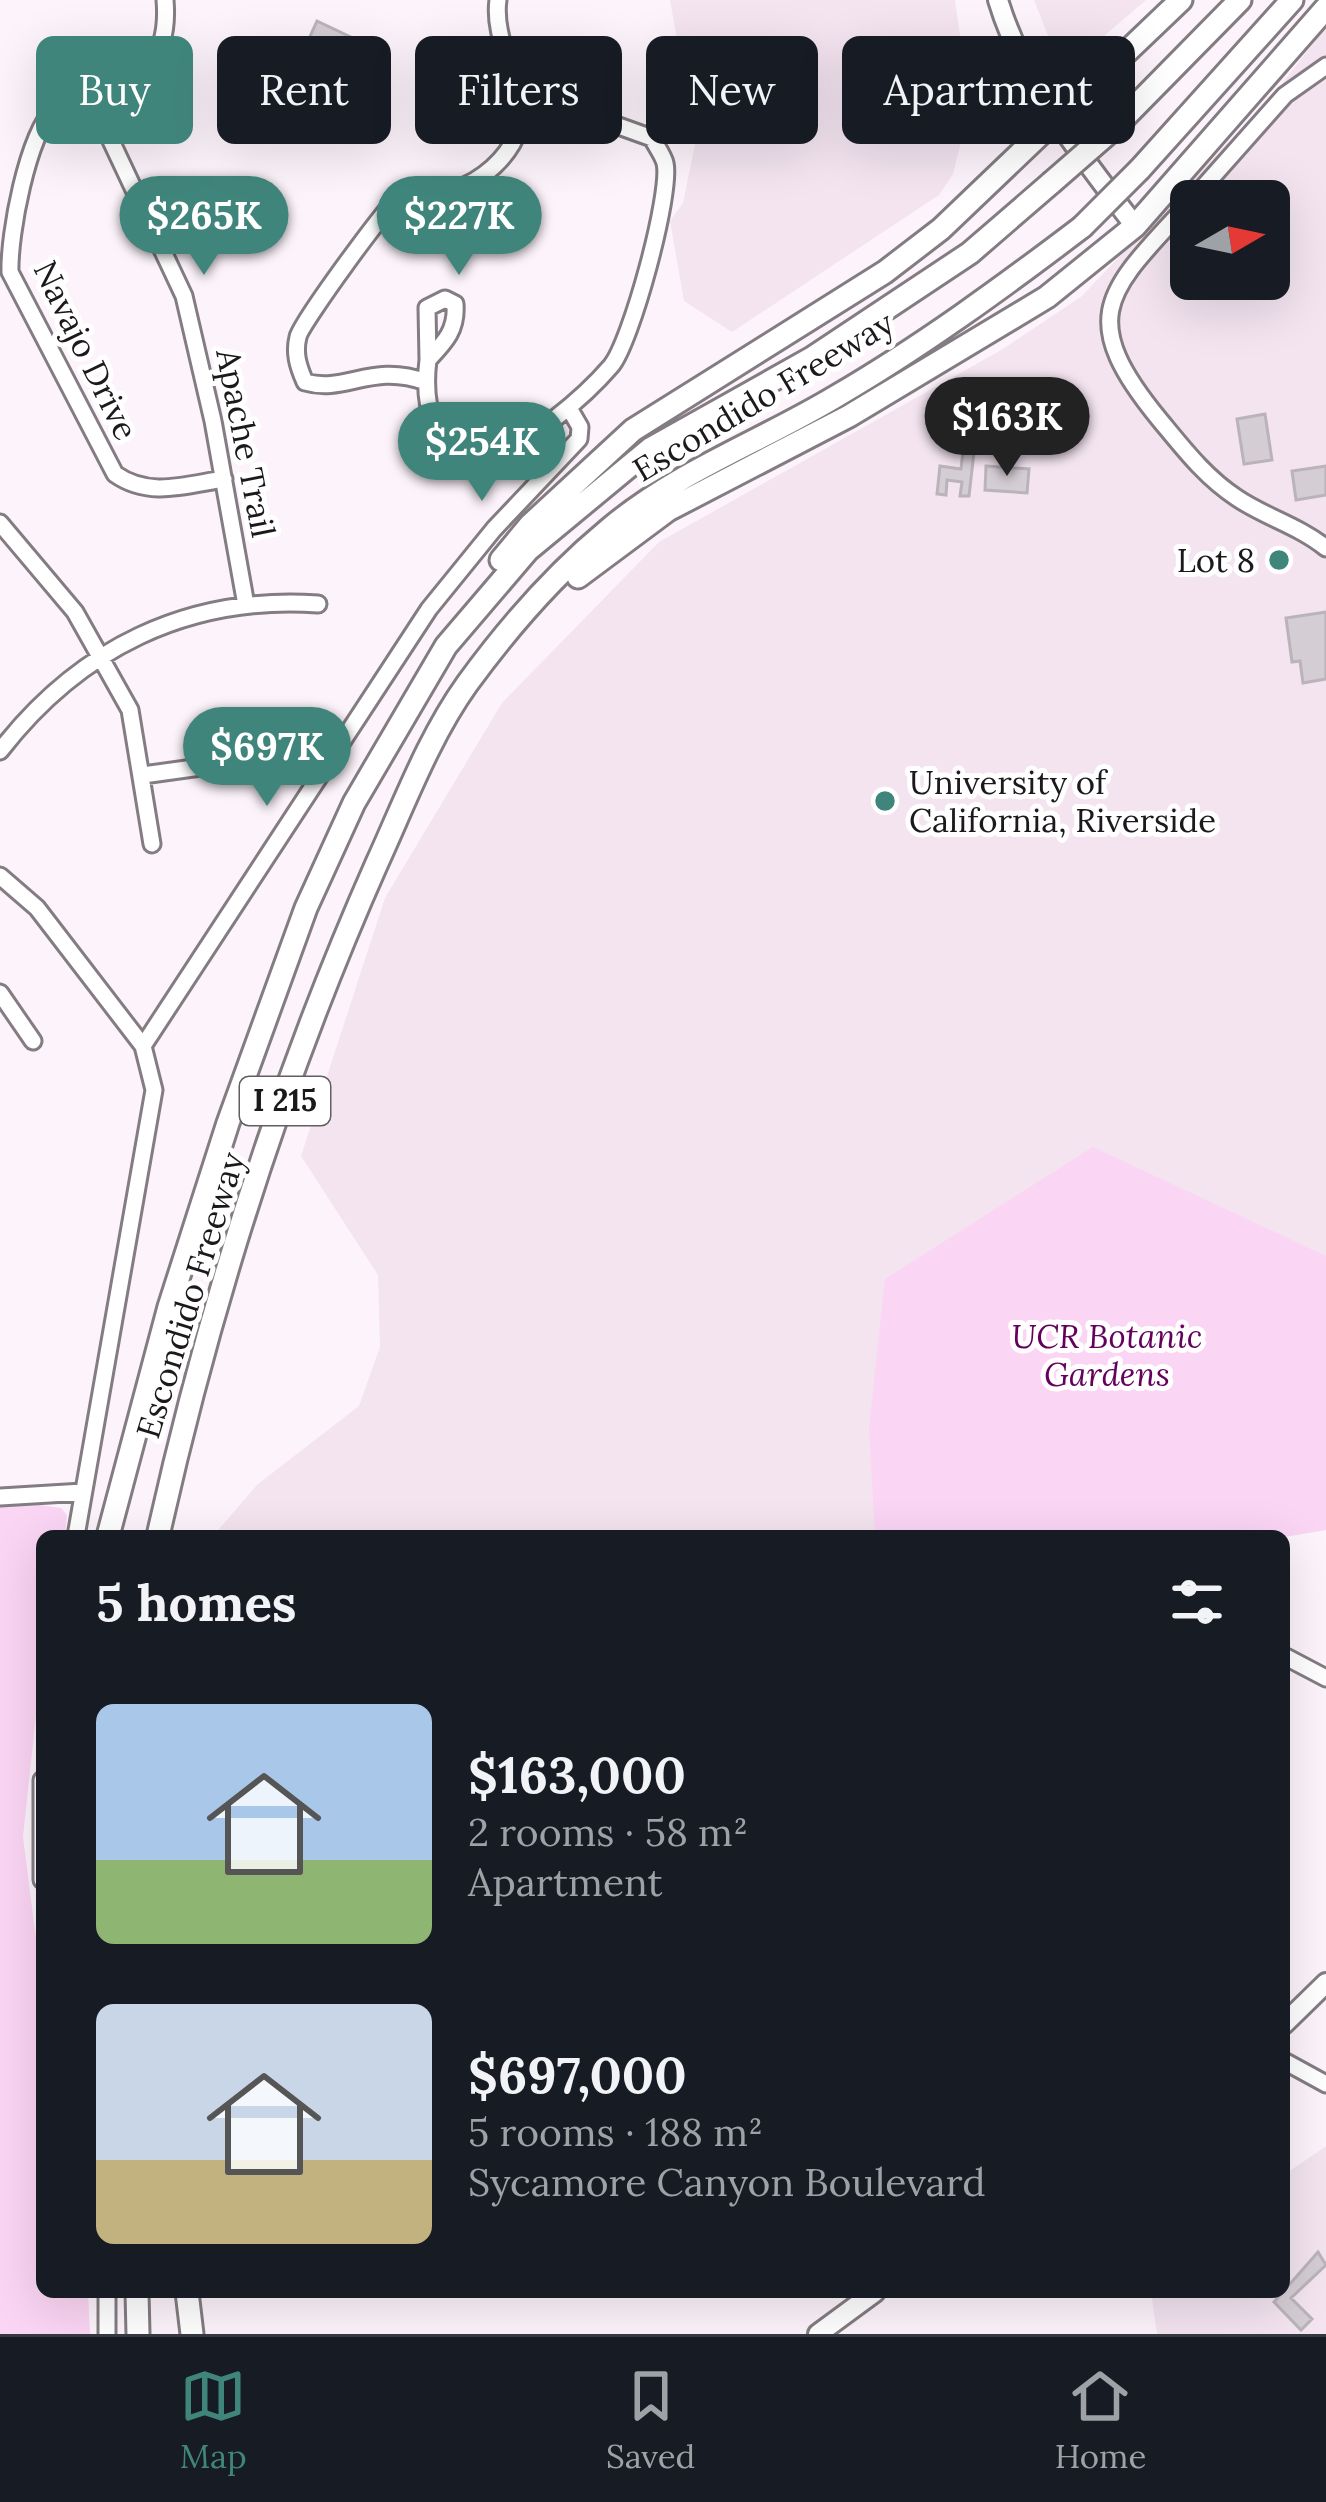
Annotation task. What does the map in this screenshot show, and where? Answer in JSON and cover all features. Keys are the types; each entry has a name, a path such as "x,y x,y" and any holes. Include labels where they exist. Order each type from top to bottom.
{"highway":[{"path":"1135,42 1180,0"},
{"name":"Escondido Freeway","path":"110,1530 169,1306 228,1123 306,908 354,803 446,646 528,550 650,449 812,358 970,253 1113,129 1240,0"},
{"name":"Escondido Freeway","path":"159,1530 202,1358 271,1138 349,926 411,788 466,686 552,583 609,529 715,460 836,398 998,291 1082,227 1292,0"},
{"path":"466,686 619,543 714,484 849,416 1047,297 1135,226 1326,8"},
{"path":"446,646 506,554 599,460 653,415 885,272 941,229 1027,144"},
{"path":"137,2298 138,2334"},
{"path":"180,2334 183,2298"},
{"path":"184,2298 192,2334"}],"main road":[{"path":"998,0 1012,36"},
{"path":"1074,144 1135,226"},
{"path":"1290,2018 1326,1983"},
{"path":"818,2334 867,2298"}],"street":[{"path":"165,0 165,36"},
{"path":"497,36 498,0"},
{"path":"1210,180 1286,95 1326,67"},
{"path":"428,360 426,382 438,438 460,463 483,470 569,408 615,362 660,217 665,161 652,138 622,127"},
{"name":"Navajo Drive","path":"36,141 10,247 10,272 115,474 133,488 157,490 224,479"},
{"name":"Apache Trail","path":"112,144 184,296 246,604"},
{"path":"426,382 391,371 321,386 304,382 296,342 306,315 367,242 391,202 414,191 468,186 502,158 510,144"},
{"path":"1170,226 1117,288 1108,330 1114,356 1137,392 1213,482 1326,548"},
{"path":"143,1046 434,602 509,512 574,446 580,427 569,408"},
{"path":"0,524 75,612 130,710 152,844"},
{"path":"0,751 36,704 100,655 200,613 246,604 318,604"},
{"path":"143,775 222,764"},
{"path":"0,875 38,908 143,1046 153,1108 77,1530"},
{"path":"0,993 33,1041"},
{"path":"0,1497 83,1492"},
{"path":"1290,1659 1326,1678"},
{"path":"1290,2064 1326,2084"},
{"path":"107,2298 107,2334"}],"shaded area":[{"path":"670,0 955,0 960,36 842,36 842,144 960,144 953,174 939,195 732,332 684,301 670,221 683,203 695,144 818,144 818,36 676,36"},
{"path":"1034,0 1146,0 1104,36 1048,36"},
{"name":"University of California, Riverside","path":"1326,27 1326,1530 1290,1536 1290,1530 218,1530 258,1484 359,1406 380,1347 378,1275 301,1156 385,898 502,703 659,542 1003,349 1082,296 1170,203 1170,300 1290,300 1290,180 1192,180 1274,94"},
{"path":"1326,2146 1326,2334 1157,2334 1152,2298 1290,2298 1290,2171"}],"green space":[{"name":"UCR Botanic Gardens","path":"1093,1147 1326,1256 1326,1530 1290,1536 1290,1530 875,1530 869,1428 885,1279"},
{"path":"33,1504 61,1508 67,1515 66,1530 36,1530 36,1716 23,1837 36,1938 36,2298 88,2298 90,2334 0,2334 0,1507"}],"building":[{"path":"317,21 348,36 310,36"},
{"path":"1265,414 1272,460 1244,464 1237,419"},
{"path":"963,451 974,452 969,496 960,496 962,482 947,480 946,495 937,494 940,466 961,469"},
{"path":"986,466 1029,469 1027,493 985,490"},
{"path":"1326,466 1326,495 1296,500 1292,471"},
{"path":"1326,612 1326,679 1303,683 1300,661 1292,662 1286,618"},
{"path":"1318,2252 1326,2265 1291,2298 1312,2319 1301,2330 1274,2302 1290,2298 1290,2284"}],"place":[{"name":"Lot 8","path":"1279,560"},
{"name":"University of California, Riverside","path":"885,801"}]}
